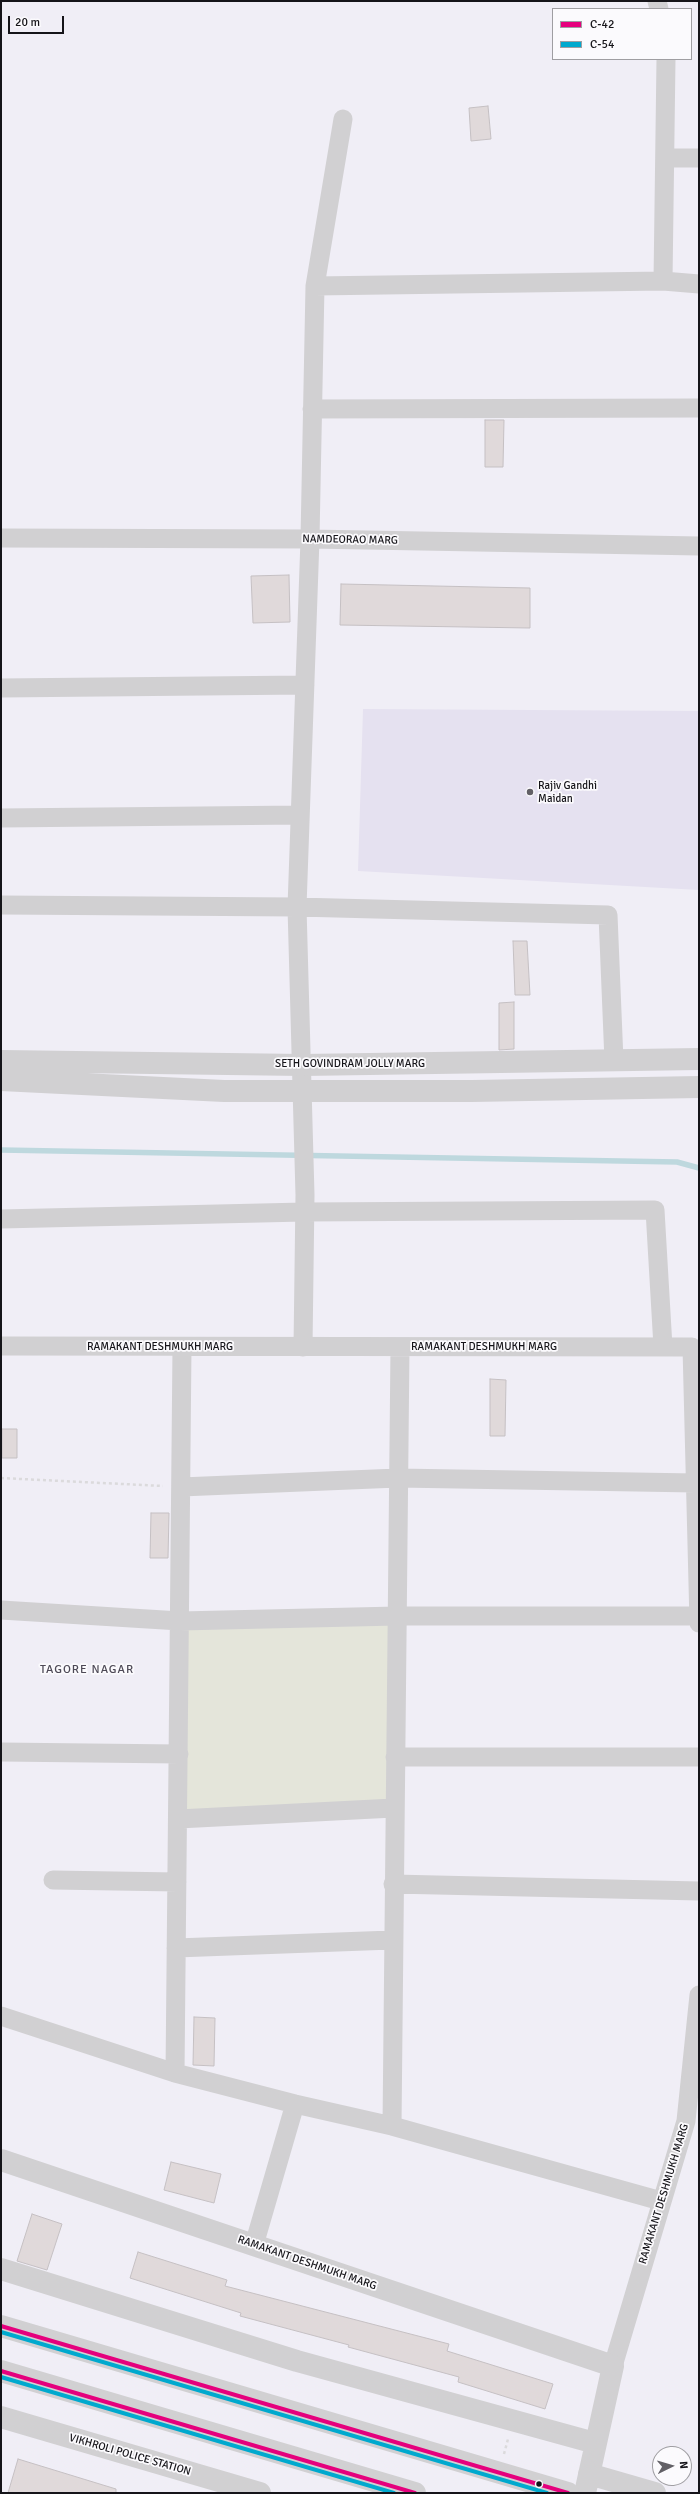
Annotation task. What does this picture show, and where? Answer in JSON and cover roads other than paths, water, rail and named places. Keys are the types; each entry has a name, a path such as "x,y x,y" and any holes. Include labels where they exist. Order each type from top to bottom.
{"main road":[{"name":"SETH GOVINDRAM JOLLY MARG","path":"1,1061 303,1065 699,1059"},
{"path":"1,1080 224,1091 699,1087"},
{"name":"RAMAKANT DESHMUKH MARG","path":"1,2160 613,2366 587,2484"},
{"path":"1,2269 297,2362 595,2443"},
{"path":"1,2326 568,2493"},
{"path":"1,2371 415,2493"},
{"name":"VIKHROLI POLICE STATION","path":"1,2417 260,2493"},
{"path":"587,2484 655,2493"}],"street":[{"path":"663,281 666,60"},
{"path":"303,1347 303,1065 297,907 310,539 315,286 343,118"},
{"path":"664,158 699,158"},
{"path":"315,286 663,281 699,284"},
{"path":"312,409 699,408"},
{"name":"NAMDEORAO MARG","path":"1,538 310,539 699,546"},
{"path":"1,688 305,685"},
{"path":"1,818 300,815"},
{"path":"1,906 297,907 608,915 614,1061"},
{"path":"1,1219 304,1204 655,1210 663,1347"},
{"name":"RAMAKANT DESHMUKH MARG","path":"1,1346 692,1347 699,1623"},
{"path":"175,2073 182,1347"},
{"path":"392,2126 392,1940 400,1347"},
{"path":"181,1487 398,1478 695,1483"},
{"path":"1,1610 180,1621 396,1616 699,1616"},
{"path":"1,1752 179,1754"},
{"path":"395,1757 699,1757"},
{"path":"178,1819 394,1808"},
{"path":"53,1880 177,1882"},
{"path":"393,1884 699,1891"},
{"path":"176,1948 392,1940"},
{"name":"RAMAKANT DESHMUKH MARG","path":"613,2366 661,2202 694,2098 699,1995"},
{"path":"1,2016 175,2073 295,2104 392,2126 661,2202"},
{"path":"254,2245 295,2104"}],"waterway":[{"path":"1,1150 677,1162 699,1168"}],"place":[{"name":"Rajiv Gandhi Maidan","path":"530,792"}],"district":[{"name":"TAGORE NAGAR","path":"87,1670"}]}
